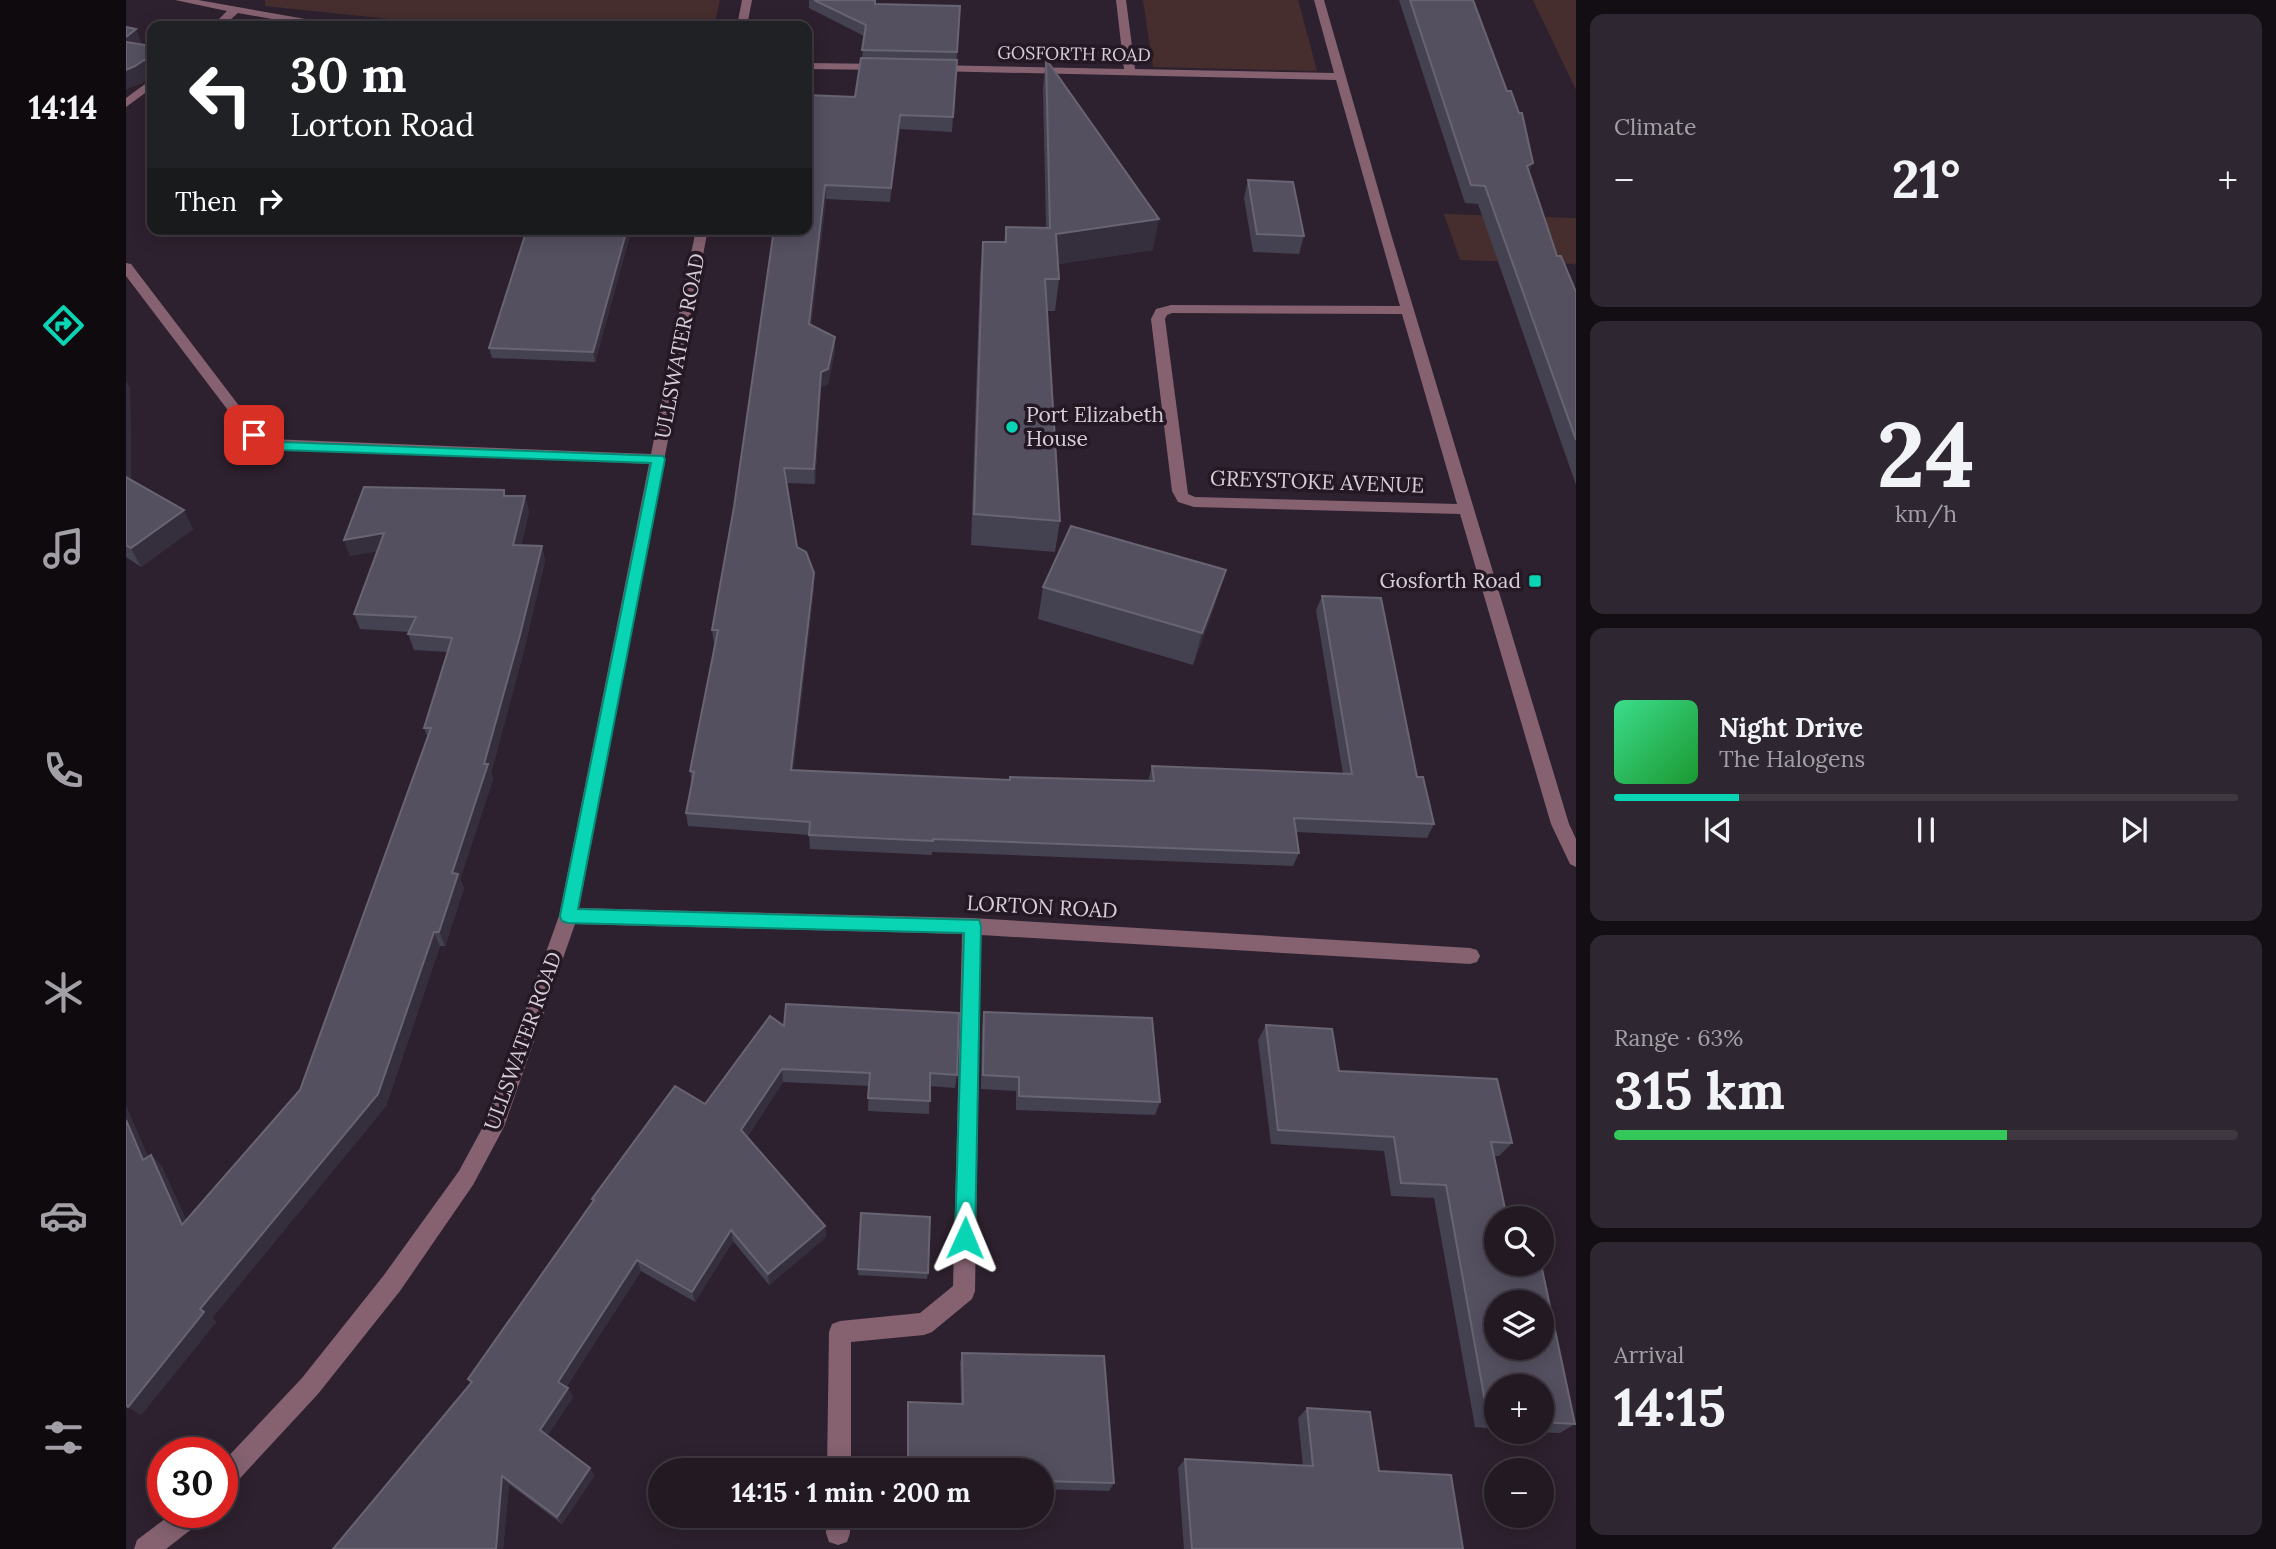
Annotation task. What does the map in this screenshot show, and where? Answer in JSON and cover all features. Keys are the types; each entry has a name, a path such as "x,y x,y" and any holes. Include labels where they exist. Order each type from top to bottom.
{"street":[{"path":"180,0 297,21"},
{"path":"743,21 747,0"},
{"path":"1121,0 1130,73"},
{"name":"GREYSTOKE AVENUE","path":"1319,0 1560,824 1576,859"},
{"path":"223,21 234,11"},
{"path":"812,65 901,68"},
{"name":"GOSFORTH ROAD","path":"915,68 1341,77"},
{"path":"126,104 147,86"},
{"name":"ULLSWATER ROAD","path":"238,1464 310,1386 392,1283 466,1178 494,1127 568,916 701,235"},
{"path":"126,267 254,435 266,444 658,459"},
{"name":"GREYSTOKE AVENUE","path":"1408,310 1171,309 1161,312 1158,319 1179,491 1183,498 1194,502 1467,509"},
{"name":"LORTON ROAD","path":"568,916 972,926 1470,956"},
{"path":"839,1458 840,1332 925,1324 964,1291 972,926"},
{"path":"146,1549 173,1528"}],"shaded area":[{"path":"265,0 720,0 715,21 408,21 265,6"},
{"path":"1143,0 1298,0 1317,71 1153,67"},
{"path":"1533,0 1576,0 1576,90"},
{"path":"1444,214 1576,218 1576,264 1460,260"}],"building":[{"path":"814,0 875,0 875,4 960,6 957,52 862,50 866,25"},
{"path":"1410,0 1473,0 1507,91 1511,91 1519,113 1522,113 1533,163 1527,166 1557,256 1561,256 1576,292 1576,440 1485,186 1471,185"},
{"path":"126,27 136,29 126,37"},
{"path":"126,42 147,45 147,61 126,70"},
{"path":"861,58 957,60 953,117 900,115 891,188 825,185 809,324 835,337 828,369 821,372 814,469 784,468 797,547 806,552 814,573 791,770 1010,780 1010,777 1154,781 1152,766 1352,774 1322,596 1381,598 1417,777 1423,777 1434,824 1294,818 1299,853 809,835 810,822 686,813 694,772 690,771 718,630 712,630 734,507 773,235 812,235 812,95 855,97"},
{"path":"1046,59 1159,219 1056,234 1059,279 1045,279 1060,521 974,514 983,242 1006,242 1006,227 1050,228"},
{"path":"1248,180 1293,182 1304,236 1257,234"},
{"path":"525,235 625,235 593,352 489,348"},
{"path":"126,477 184,510 131,548 126,545"},
{"path":"364,487 504,490 504,496 525,496 513,545 542,546 484,764 488,764 452,873 458,874 439,932 434,932 378,1094 200,1309 204,1312 128,1407 126,1120 143,1160 151,1155 182,1225 300,1090 431,728 424,728 452,638 408,634 416,617 354,614 384,533 344,540"},
{"path":"1071,526 1226,570 1202,633 1043,587"},
{"path":"786,1004 959,1013 957,1075 930,1073 930,1101 868,1098 870,1073 782,1069 741,1130 825,1226 768,1274 731,1230 692,1292 637,1260 558,1382 568,1388 540,1430 590,1468 557,1517 502,1476 496,1549 333,1549 472,1382 468,1379 594,1200 592,1199 675,1086 705,1104 770,1016 784,1026"},
{"path":"984,1012 1152,1018 1160,1102 1019,1096 1019,1077 983,1075"},
{"path":"1266,1025 1332,1029 1339,1071 1497,1079 1512,1143 1491,1142 1504,1206 1484,1206 1484,1276 1544,1276 1547,1290 1484,1290 1484,1360 1554,1360 1554,1325 1575,1424 1554,1423 1554,1374 1484,1374 1484,1396 1446,1185 1401,1183 1394,1137 1278,1130"},
{"path":"861,1213 930,1217 928,1273 858,1269"},
{"path":"962,1353 1104,1356 1114,1483 1054,1481 1054,1458 908,1458 908,1402 963,1404"},
{"path":"1307,1408 1370,1412 1379,1471 1451,1475 1463,1549 1192,1549 1185,1459 1313,1466"}],"place":[{"name":"Port Elizabeth House","path":"1012,427"},
{"name":"Gosforth Road","path":"1535,581"}],"route":[{"path":"254,435 266,444 281,446 658,459 568,916 972,926 965,1238"}]}
